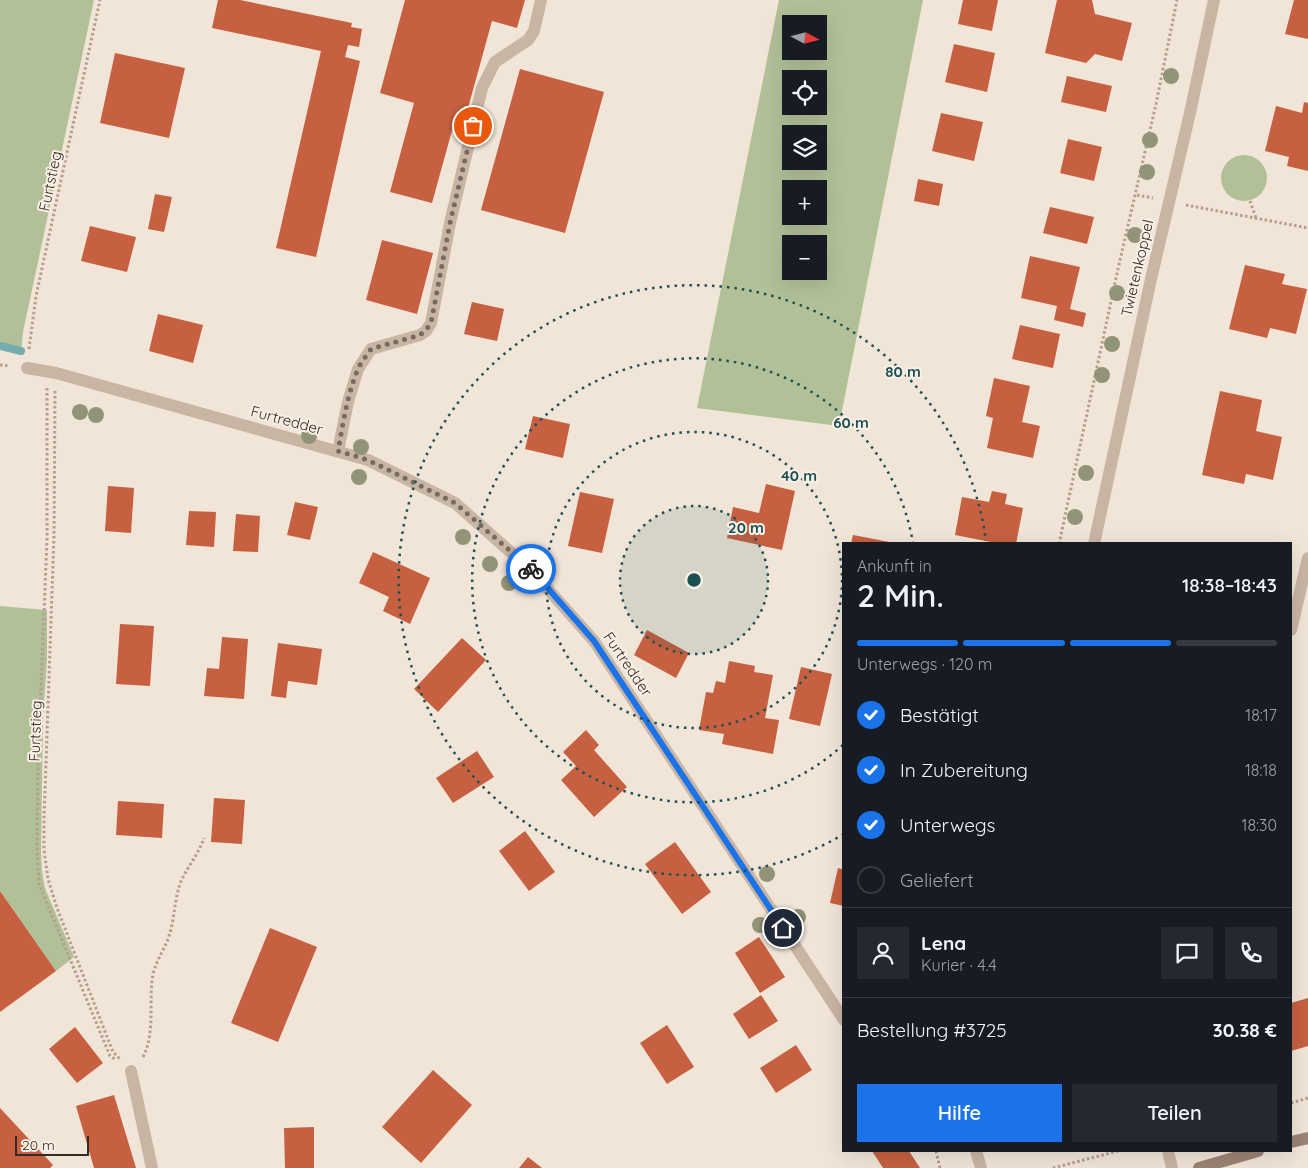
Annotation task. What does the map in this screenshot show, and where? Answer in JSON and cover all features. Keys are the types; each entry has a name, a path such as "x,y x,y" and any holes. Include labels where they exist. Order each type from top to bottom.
{"street":[{"path":"338,451 348,402 358,369 371,349 420,335 431,323 450,223 482,88 495,62 528,40 534,31 542,0"},
{"name":"Twietenkoppel","path":"1094,542 1150,279 1170,202 1214,0"},
{"name":"Furtredder","path":"27,368 51,372 368,460 455,503 531,570 594,641 842,1017"},
{"path":"1292,627 1304,597 1308,558"},
{"path":"131,1071 152,1168"},
{"path":"1292,1142 1308,1138"},
{"path":"976,1152 981,1168"},
{"path":"1168,1152 1172,1168"},
{"path":"1199,1168 1255,1152"}],"path":[{"name":"Furtstieg","path":"27,368 36,296 100,0"},
{"path":"1059,542 1177,0"},
{"path":"1250,201 1256,218"},
{"path":"1170,202 1308,228"},
{"name":"Furtstieg","path":"51,372 54,536 44,809 45,865 57,908 113,1052 131,1071"},
{"path":"51,372 47,539 38,763 37,848 39,884 110,1056 131,1071 140,1061 147,1048 150,1032 153,976 158,957 167,940 181,881 200,850 204,838"},
{"path":"1292,1103 1308,1098"},
{"path":"936,1152 940,1168"},
{"path":"1053,1168 1114,1152"}],"green space":[{"path":"0,0 94,0 23,332 21,351 0,346"},
{"path":"779,0 923,0 839,426 697,408"},
{"path":"1239,155 1249,155 1263,165 1267,178 1263,191 1257,197 1249,201 1239,201 1225,191 1221,183 1221,173 1231,159"},
{"path":"0,606 47,610 47,660 43,718 42,872 45,888 74,957 56,971 0,891"}],"building":[{"path":"218,0 240,0 352,23 351,27 362,29 359,47 348,45 345,57 360,61 316,257 276,248 321,51 212,28"},
{"path":"405,0 525,0 517,28 492,21 465,119 456,116 432,203 390,192 414,103 380,93"},
{"path":"963,0 998,0 992,31 958,24"},
{"path":"1057,0 1092,0 1095,14 1132,23 1122,61 1095,54 1086,63 1045,53"},
{"path":"1294,0 1308,0 1308,39 1285,34"},
{"path":"954,44 995,53 987,92 945,82"},
{"path":"115,53 185,68 169,138 100,123"},
{"path":"520,69 604,92 565,233 481,210"},
{"path":"1067,76 1112,86 1106,112 1061,102"},
{"path":"1304,102 1308,103 1308,171 1287,166 1289,157 1265,151 1276,106 1302,113"},
{"path":"941,113 983,122 974,161 932,151"},
{"path":"1068,139 1102,147 1094,181 1060,173"},
{"path":"918,179 943,184 939,206 914,201"},
{"path":"155,194 172,197 164,232 148,229"},
{"path":"1050,207 1094,217 1087,244 1043,233"},
{"path":"90,226 136,237 127,272 81,261"},
{"path":"382,240 433,253 417,314 366,300"},
{"path":"1030,256 1080,267 1070,309 1086,313 1083,327 1054,320 1057,306 1021,298"},
{"path":"1245,265 1285,274 1282,284 1307,289 1296,334 1270,328 1267,338 1229,329"},
{"path":"472,302 504,309 497,341 464,334"},
{"path":"158,314 203,325 193,363 149,351"},
{"path":"1020,325 1060,334 1053,368 1012,359"},
{"path":"994,378 1030,386 1022,422 1040,426 1033,458 987,448 993,418 986,416"},
{"path":"1220,391 1262,400 1256,431 1282,437 1273,480 1246,474 1244,484 1202,475"},
{"path":"533,416 570,424 563,458 525,449"},
{"path":"766,484 795,491 782,550 727,538 733,507 759,513"},
{"path":"108,486 134,488 131,533 105,531"},
{"path":"992,491 1007,494 1005,504 1023,508 1016,542 991,542 955,535 962,497 989,502"},
{"path":"580,492 614,499 602,553 568,546"},
{"path":"295,502 318,507 310,540 287,535"},
{"path":"189,511 216,512 214,547 186,545"},
{"path":"236,514 260,516 258,552 233,551"},
{"path":"853,535 890,542 851,542"},
{"path":"373,552 430,578 410,624 383,611 389,597 359,583"},
{"path":"120,624 154,626 150,686 116,684"},
{"path":"647,630 689,653 676,678 634,655"},
{"path":"222,637 248,639 244,699 204,696 207,668 219,669"},
{"path":"462,638 486,660 438,712 414,689"},
{"path":"278,643 322,649 317,685 288,681 286,698 271,696"},
{"path":"729,661 755,666 754,672 773,675 765,718 779,720 773,754 722,744 724,734 699,730 706,692 713,693 716,681 725,683"},
{"path":"801,667 832,674 820,726 789,719"},
{"path":"586,730 599,745 594,750 627,787 594,817 561,780 576,766 563,752"},
{"path":"477,751 494,777 453,803 436,778"},
{"path":"214,798 245,800 242,844 211,842"},
{"path":"118,801 164,804 162,838 116,835"},
{"path":"525,831 555,872 529,891 499,851"},
{"path":"675,842 711,892 682,914 645,864"},
{"path":"838,868 842,869 842,906 830,903"},
{"path":"0,891 56,971 0,1012"},
{"path":"270,928 317,947 278,1042 231,1023"},
{"path":"759,937 785,977 760,993 735,953"},
{"path":"761,995 778,1021 749,1039 733,1014"},
{"path":"1308,998 1308,1046 1292,1051 1292,1003"},
{"path":"667,1025 694,1067 667,1084 640,1043"},
{"path":"75,1027 103,1063 77,1083 49,1049"},
{"path":"796,1045 812,1070 776,1093 760,1068"},
{"path":"433,1070 472,1105 421,1163 382,1127"},
{"path":"114,1095 136,1168 94,1168 76,1106"},
{"path":"0,1108 53,1165 50,1168 0,1168"},
{"path":"314,1127 314,1168 285,1168 284,1128"},
{"path":"873,1152 910,1152 920,1168 883,1168"},
{"path":"528,1157 542,1168 519,1168"}],"waterway":[{"path":"0,346 21,351"}],"way so far":[{"path":"473,126 450,223 431,323 420,335 386,343 371,349 358,369 348,402 338,451 368,460 455,503 531,569"}],"route":[{"path":"531,569 594,641 783,928"}]}
